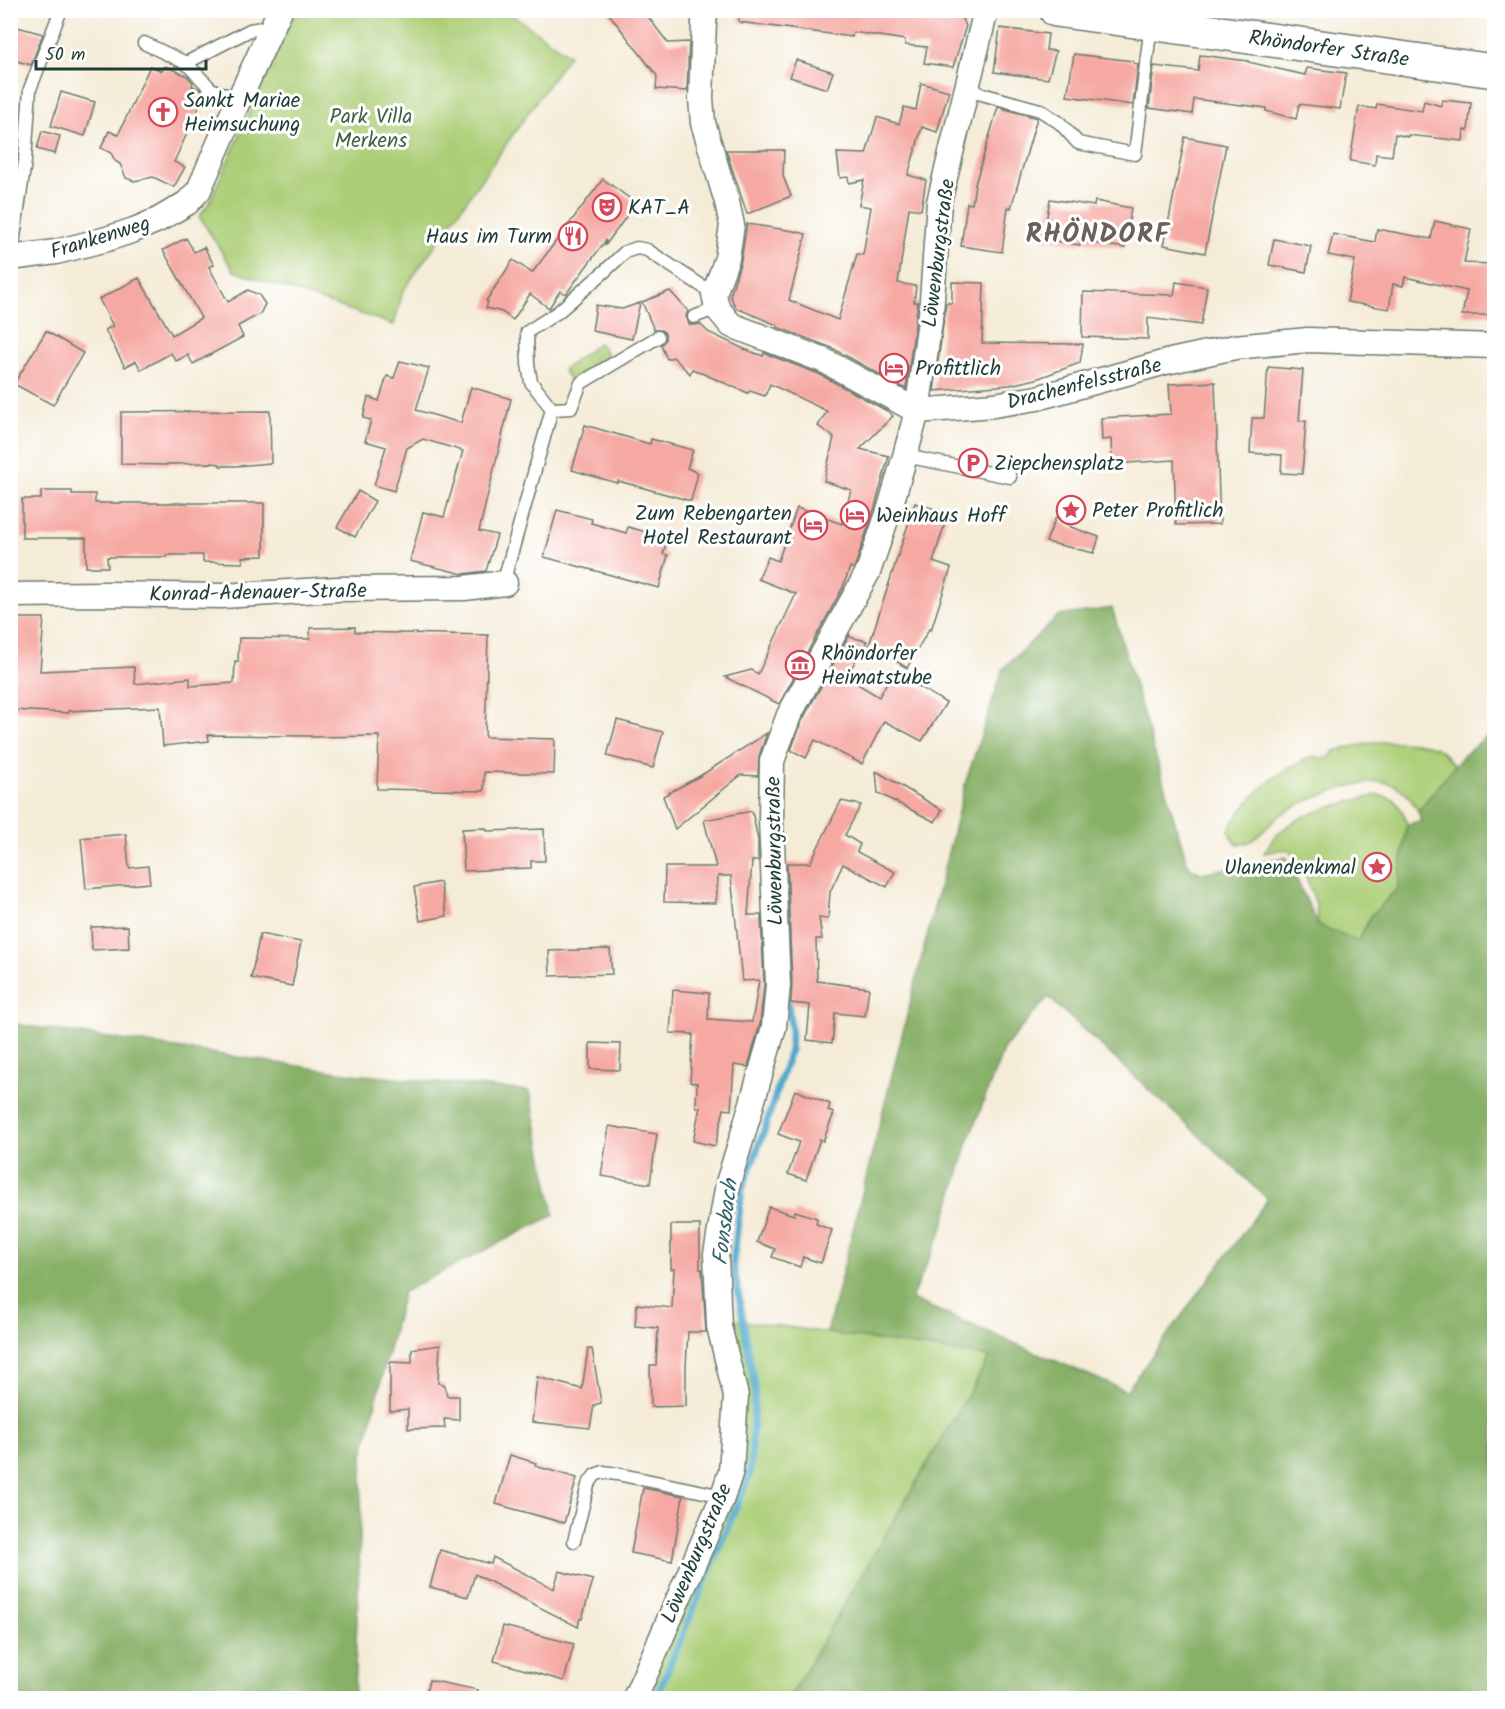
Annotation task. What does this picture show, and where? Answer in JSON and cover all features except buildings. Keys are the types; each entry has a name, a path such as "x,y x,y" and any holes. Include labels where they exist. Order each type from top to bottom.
{"main road":[{"name":"Rhöndorfer Straße","path":"1056,10 1145,19 1494,71"}],"street":[{"path":"706,10 702,87 703,123 732,225 727,258 716,301 731,325 825,361 917,411"},
{"name":"Löwenburgstraße","path":"635,1698 723,1496 731,1471 736,1396 719,1326 716,1254 728,1183 774,1027 778,985 771,820 772,761 789,715 868,572 905,456 917,411 931,314 939,202 986,10"},
{"name":"Frankenweg","path":"11,258 56,252 107,239 158,220 186,203 199,190 277,18"},
{"name":"Drachenfelsstraße","path":"917,411 994,405 1037,398 1166,362 1235,347 1308,340 1494,346"},
{"name":"Konrad-Adenauer-Straße","path":"10,595 222,596 337,589 464,588 505,583"}],"lane":[{"name":"Frankenweg","path":"11,258 25,161 30,89 59,15 54,10"},
{"path":"186,63 277,18"},
{"path":"967,90 1040,110 1060,123 1078,143 1135,154 1145,19"},
{"path":"144,42 186,63 211,89 239,100"},
{"path":"552,409 531,382 527,332 558,312 625,252 637,248 647,250 716,301 694,318"},
{"path":"552,409 571,408 581,383 658,337"},
{"path":"505,583 552,409"},
{"path":"905,456 1010,477"},
{"path":"574,1541 588,1485 595,1475 603,1472 723,1496"}],"green space":[{"name":"Park Villa Merkens","path":"295,11 507,11 569,55 403,291 394,325 234,271 199,216 209,203"},
{"path":"599,343 608,355 571,382 563,370"},
{"path":"1112,608 1188,866 1201,873 1286,857 1318,925 1358,941 1371,916 1398,888 1407,824 1421,821 1418,811 1462,757 1494,730 1494,1698 789,1698 990,1357 827,1333 966,781 1003,669 1058,616","holes":["1048,997 1268,1199 1126,1391 911,1299 942,1230 968,1142 1004,1048"]},
{"path":"1375,742 1409,742 1435,747 1455,766 1418,811 1398,787 1388,783 1364,783 1319,796 1292,808 1250,841 1237,844 1231,838 1229,829 1237,816 1255,794 1288,768 1315,756 1323,759 1330,757 1334,751"},
{"path":"1378,795 1394,799 1404,814 1407,824 1398,888 1371,916 1358,941 1318,925 1316,904 1302,865 1287,849 1264,853 1276,836 1299,819 1338,805"},
{"path":"10,1022 352,1074 530,1091 554,1215 403,1292 363,1455 354,1698 11,1698"},
{"path":"730,1319 991,1356 789,1698 645,1698 746,1387"}],"waterway":[{"name":"Fonsbach","path":"656,1698 750,1474 755,1388 733,1263 742,1190 790,1050 791,1029 788,1002"}],"place":[{"name":"Sankt Mariae Heimsuchung","path":"163,112"},
{"name":"KAT_A","path":"607,207"},
{"name":"Haus im Turm","path":"573,236"},
{"name":"Profittlich","path":"894,368"},
{"name":"Ziepchensplatz","path":"973,463"},
{"name":"Peter Profitlich","path":"1071,510"},
{"name":"Weinhaus Hoff","path":"855,515"},
{"name":"Zum Rebengarten Hotel Restaurant","path":"813,525"},
{"name":"Rhöndorfer Heimatstube","path":"800,665"},
{"name":"Ulanendenkmal","path":"1377,867"}],"district":[{"name":"RHÖNDORF","path":"1098,233"}]}
